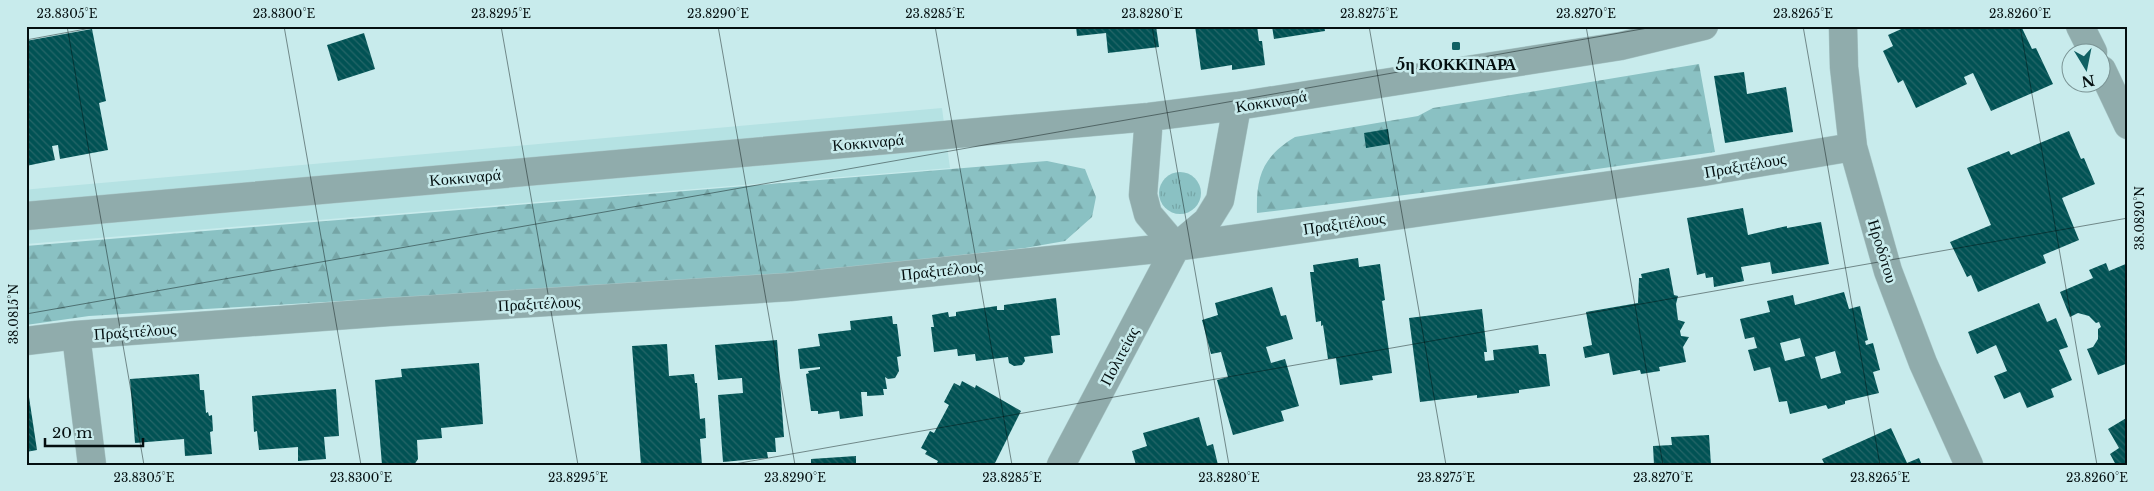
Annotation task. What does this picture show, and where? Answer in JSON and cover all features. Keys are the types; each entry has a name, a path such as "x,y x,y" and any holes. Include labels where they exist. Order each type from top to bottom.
{"street":[{"name":"Κοκκιναρά","path":"26,216 1149,117 1237,106 1621,46 1704,26"},
{"name":"Ηροδότου","path":"1843,26 1844,67 1853,147 1888,271 1923,363 1969,465"},
{"path":"2080,26 2088,42"},
{"path":"2112,91 2128,125"},
{"name":"Πολιτείας","path":"1061,465 1176,247 1207,221 1220,200 1237,106"},
{"path":"1149,117 1143,195 1148,214 1176,247"},
{"name":"Πραξιτέλους","path":"26,341 76,335 389,312 790,286 1176,247 1703,172 1853,147"},
{"path":"76,335 92,465"}],"shaded area":[{"path":"942,108 950,168 26,244 26,190"}],"green space":[{"path":"1699,64 1715,152 1486,185 1257,213 1258,189 1263,169 1275,152 1295,137 1418,116 1433,108"},
{"path":"1047,161 1085,169 1096,197 1092,217 1065,241 1025,248 793,274 89,316 26,325 26,246"},
{"path":"1184,172 1192,175 1198,181 1201,193 1198,205 1192,211 1176,214 1168,211 1162,205 1159,189 1162,181 1168,175"}],"building":[{"path":"1076,26 1156,26 1159,47 1108,53 1106,33 1077,36"},
{"path":"1195,26 1257,26 1259,41 1262,41 1265,65 1232,70 1232,65 1201,70"},
{"path":"1272,26 1324,26 1325,31 1274,39"},
{"path":"1908,26 2021,26 2032,49 2036,48 2053,84 1991,111 1973,73 1964,77 1967,84 1916,108 1903,80 1898,83 1883,51 1893,46 1888,35"},
{"path":"92,29 106,101 99,103 108,150 60,159 58,145 52,146 55,160 26,166 26,41"},
{"path":"364,33 375,69 338,81 327,45"},
{"path":"1744,72 1747,94 1786,87 1793,132 1725,143 1714,76"},
{"path":"1388,129 1390,144 1366,148 1364,133"},
{"path":"2069,131 2081,159 2084,158 2095,184 2062,198 2079,240 2043,255 2046,263 1978,292 1971,275 1967,277 1950,242 1991,225 1967,168 2009,151 2011,155"},
{"path":"1743,208 1748,235 1787,226 1787,228 1821,222 1829,264 1772,274 1770,262 1741,267 1744,281 1714,287 1713,277 1706,278 1705,273 1697,275 1687,218"},
{"path":"1358,258 1359,267 1380,264 1385,300 1382,301 1392,373 1372,376 1373,380 1340,385 1336,358 1328,359 1323,325 1321,326 1321,321 1316,322 1310,272 1314,272 1313,265"},
{"path":"2106,263 2109,271 2128,263 2128,363 2098,375 2087,349 2093,347 2098,339 2098,329 2101,327 2099,322 2096,323 2089,316 2078,313 2070,317 2060,292 2093,278 2089,270"},
{"path":"1669,268 1674,295 1678,296 1676,304 1678,320 1685,322 1680,331 1681,336 1689,337 1683,347 1686,362 1659,367 1660,371 1641,374 1640,370 1613,375 1609,353 1585,358 1583,347 1592,345 1586,312 1638,303 1639,278 1642,278 1641,274"},
{"path":"1272,287 1281,316 1286,315 1293,339 1266,347 1271,363 1285,359 1299,406 1281,411 1284,421 1233,435 1217,380 1228,377 1221,352 1211,354 1202,320 1218,315 1215,303"},
{"path":"1844,292 1849,309 1860,306 1868,340 1865,341 1866,345 1873,343 1880,370 1873,372 1879,393 1845,401 1845,404 1828,409 1826,405 1790,414 1787,401 1779,402 1770,367 1754,371 1748,350 1757,348 1754,337 1745,339 1740,319 1770,312 1767,301 1793,295 1795,305","holes":["1800,338 1805,356 1785,361 1780,343","1835,351 1841,373 1821,379 1815,357"]},
{"path":"1056,298 1060,335 1051,336 1053,353 1024,357 1025,361 1022,365 1014,366 1009,363 1008,357 976,361 975,354 958,356 957,349 934,352 931,327 934,327 932,315 948,312 949,317 956,316 956,312 997,306 997,310 1004,310 1004,305"},
{"path":"2039,303 2047,322 2056,318 2068,347 2059,350 2072,380 2051,389 2054,397 2027,408 2020,392 2004,399 1994,376 2007,371 1996,345 1977,354 1968,332"},
{"path":"1482,309 1487,352 1484,352 1485,361 1494,360 1493,350 1538,345 1539,354 1546,354 1550,386 1519,390 1519,393 1477,398 1477,395 1420,402 1409,318"},
{"path":"892,316 893,324 897,324 901,356 897,357 899,371 895,378 888,379 885,377 887,389 883,389 884,395 867,396 867,392 861,392 863,416 840,419 839,411 818,414 818,411 811,411 806,374 809,373 808,371 820,369 820,367 800,369 798,349 820,346 818,334 851,330 850,321"},
{"path":"777,340 784,437 775,438 776,452 767,452 768,458 723,462 718,395 743,393 742,378 718,380 715,345"},
{"path":"667,344 669,376 694,374 695,383 697,383 700,419 705,418 706,438 700,439 702,465 641,465 632,346"},
{"path":"479,363 483,424 441,428 442,438 417,440 418,459 414,465 382,465 375,380 402,377 401,369"},
{"path":"199,374 200,390 204,390 206,413 208,412 209,416 212,415 213,431 210,432 212,454 185,456 184,439 135,443 130,379"},
{"path":"962,381 975,388 976,385 1021,411 994,465 941,465 937,463 938,461 925,454 927,451 921,448 930,431 934,433 949,405 944,402 954,383 960,386"},
{"path":"336,389 339,436 324,437 326,459 298,461 298,447 259,450 257,431 254,432 252,396"},
{"path":"26,397 29,397 37,450 26,452"},
{"path":"1199,417 1207,446 1213,444 1218,465 1136,465 1132,451 1147,446 1143,433"},
{"path":"2128,417 2128,465 2116,465 2110,454 2119,448 2108,429"},
{"path":"1891,428 1907,463 1919,458 1922,465 1825,465 1822,459"},
{"path":"1709,435 1711,465 1654,465 1653,446 1672,445 1671,437"},
{"path":"856,456 856,465 811,465 811,459"}],"place":[{"name":"5η ΚΟΚΚΙΝΑΡΑ","path":"1456,46"}]}
